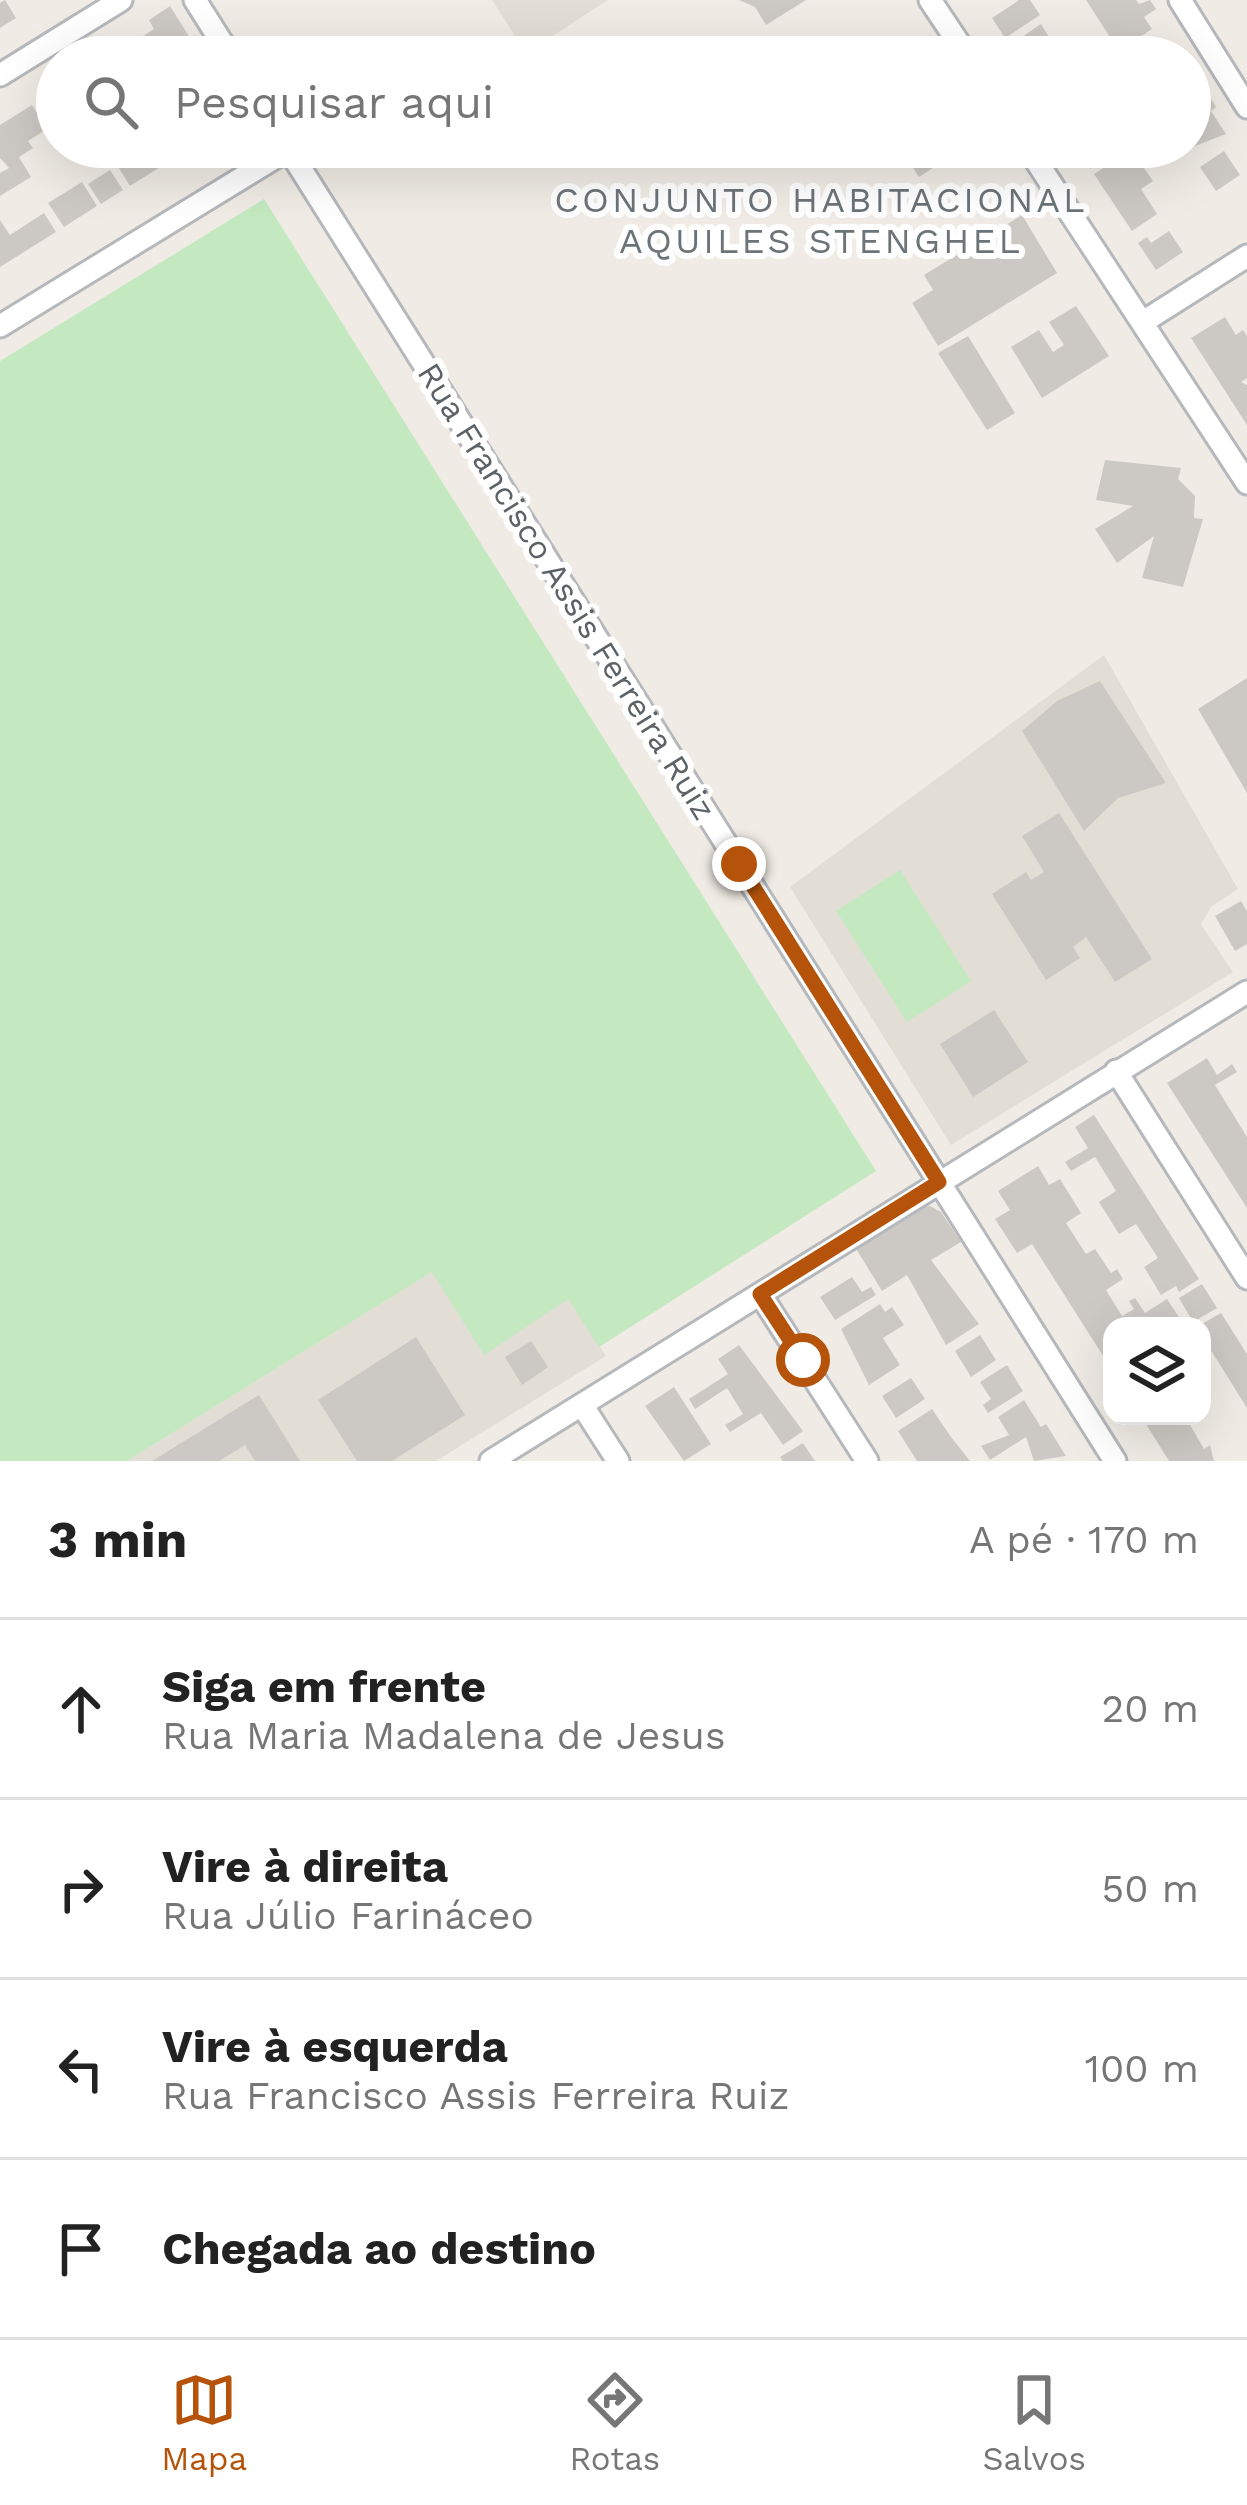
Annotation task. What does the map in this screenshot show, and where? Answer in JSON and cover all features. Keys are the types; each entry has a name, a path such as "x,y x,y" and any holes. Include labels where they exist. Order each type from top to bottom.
{"street":[{"path":"63,36 121,0"},
{"path":"195,0 218,36"},
{"path":"930,0 954,36"},
{"path":"1180,0 1203,36"},
{"path":"1211,50 1247,107"},
{"path":"0,75 36,53"},
{"path":"0,326 256,168"},
{"name":"Rua Francisco Assis Ferreira Ruiz","path":"301,168 1115,1461"},
{"path":"1041,168 1247,483"},
{"path":"1143,322 1247,256"},
{"path":"491,1461 1247,992"},
{"path":"1116,1071 1247,1278"},
{"path":"760,1294 867,1461"},
{"path":"582,1405 618,1461"}],"shaded area":[{"path":"492,0 608,0 552,36 515,36"},
{"path":"1104,655 1238,889 1212,906 1201,924 1233,972 951,1145 790,887"},
{"path":"432,1272 569,1298 606,1356 436,1461 127,1461"}],"green space":[{"path":"264,199 876,1171 599,1347 568,1299 484,1355 432,1272 127,1461 0,1461 0,361"},
{"path":"900,870 971,981 907,1022 836,911"}],"building":[{"path":"5,0 16,18 0,28 0,3"},
{"path":"739,0 806,0 766,25 755,7"},
{"path":"1019,0 1030,0 1040,15 1008,36 992,18"},
{"path":"1086,0 1136,0 1139,4 1150,0 1156,9 1144,17 1152,29 1142,36 1109,36"},
{"path":"170,6 189,36 143,36 154,29 149,20"},
{"path":"1041,24 1048,36 1023,36"},
{"path":"32,105 36,111 36,136 28,141 33,148 19,157 31,177 0,196 0,173 9,168 0,158 0,125"},
{"path":"1211,111 1226,134 1211,140"},
{"path":"1224,151 1240,175 1216,191 1201,168 1211,168 1211,160"},
{"path":"119,168 159,168 130,186"},
{"path":"1103,168 1144,168 1153,181 1141,189 1157,214 1132,231 1094,174"},
{"path":"110,170 123,190 101,204 88,184"},
{"path":"82,182 97,206 64,227 48,203"},
{"path":"44,213 56,232 0,267 0,220 10,235"},
{"path":"1022,215 1057,273 938,346 912,303 933,290 924,275"},
{"path":"1169,231 1183,252 1156,270 1138,243 1147,237 1151,243"},
{"path":"1076,306 1109,356 1042,398 1011,347 1039,330 1053,352 1064,345 1049,322"},
{"path":"1225,317 1236,335 1243,330 1247,336 1247,378 1241,382 1247,385 1247,425 1191,338"},
{"path":"968,336 1015,413 987,430 938,353"},
{"path":"1105,460 1181,468 1178,479 1195,496 1194,518 1203,519 1183,587 1142,578 1154,536 1117,563 1095,529 1133,506 1096,500"},
{"path":"1247,678 1247,793 1198,709"},
{"path":"1100,681 1166,783 1118,798 1084,831 1022,731 1057,701"},
{"path":"1059,813 1152,959 1115,982 1086,937 1073,947 1080,958 1046,980 992,894 1026,872 1031,880 1044,872 1022,836"},
{"path":"1241,901 1247,911 1247,944 1235,951 1215,916"},
{"path":"994,1010 1028,1062 973,1097 940,1044"},
{"path":"1207,1058 1217,1075 1232,1064 1237,1072 1215,1085 1247,1137 1247,1208 1167,1083"},
{"path":"1094,1115 1199,1279 1179,1292 1176,1286 1161,1295 1144,1267 1158,1258 1136,1224 1119,1234 1099,1202 1116,1191 1095,1157 1071,1171 1065,1162 1088,1148 1075,1127"},
{"path":"1038,1166 1049,1185 1060,1179 1081,1213 1066,1223 1086,1254 1095,1249 1111,1273 1117,1269 1123,1279 1106,1290 1122,1316 1134,1309 1129,1301 1135,1298 1145,1313 1167,1299 1179,1317 1103,1317 1103,1356 1032,1244 1017,1253 995,1219 1010,1210 998,1191"},
{"path":"930,1206 941,1212 961,1242 931,1260 979,1324 946,1345 907,1275 882,1291 855,1247 915,1208"},
{"path":"852,1277 862,1292 871,1287 876,1295 835,1320 820,1297"},
{"path":"1202,1284 1217,1308 1202,1317 1190,1317 1179,1298"},
{"path":"880,1304 885,1312 892,1307 904,1325 883,1338 900,1365 869,1385 841,1329"},
{"path":"1221,1313 1247,1354 1247,1408 1211,1350 1211,1319"},
{"path":"980,1335 996,1360 971,1377 955,1351"},
{"path":"416,1337 465,1415 392,1461 357,1461 318,1400"},
{"path":"531,1341 548,1367 522,1385 505,1357"},
{"path":"739,1345 803,1431 783,1445 761,1413 730,1432 725,1425 743,1414 727,1388 695,1409 689,1399 728,1374 718,1359"},
{"path":"1007,1365 1023,1391 988,1413 983,1405 991,1399 980,1382"},
{"path":"911,1378 925,1399 896,1418 882,1396"},
{"path":"674,1387 711,1444 684,1461 645,1406"},
{"path":"259,1395 300,1461 255,1461 245,1445 219,1461 152,1461"},
{"path":"1024,1400 1066,1456 1034,1461 1026,1437 990,1460 981,1446 1009,1435 998,1417"},
{"path":"932,1409 970,1461 917,1461 898,1431"},
{"path":"1147,1425 1190,1425 1204,1449 1210,1445 1214,1461 1169,1461"},
{"path":"803,1443 815,1461 783,1461 780,1457"}],"district":[{"name":"CONJUNTO HABITACIONAL AQUILES STENGHEL","path":"821,220"}],"route":[{"path":"739,864 939,1182 760,1294 803,1360"}]}
